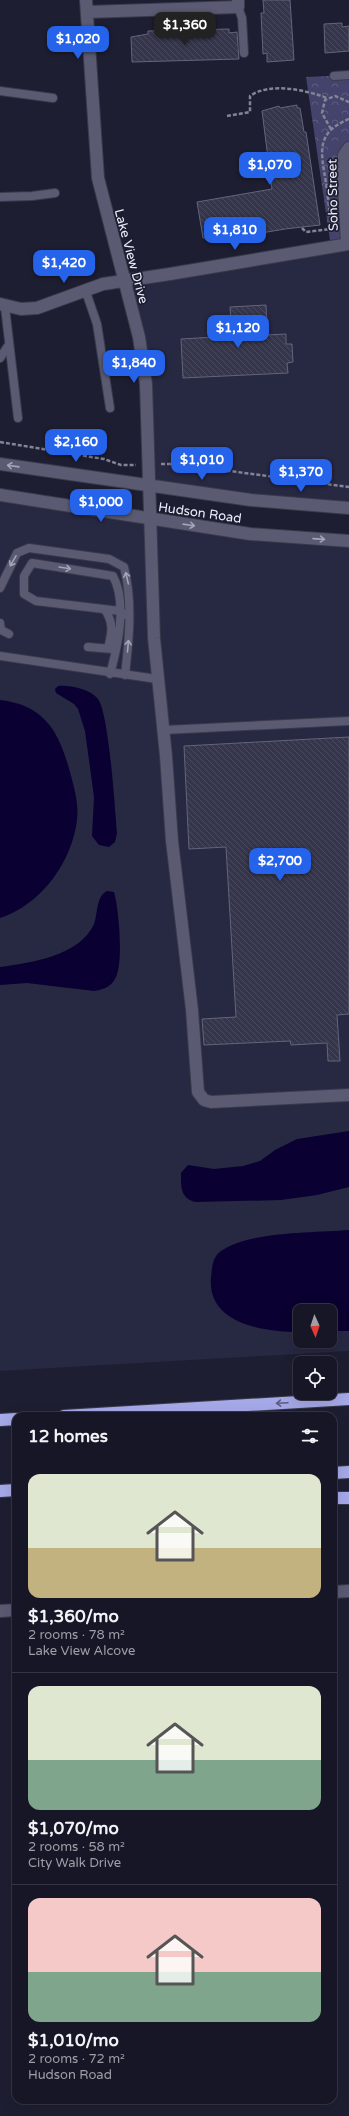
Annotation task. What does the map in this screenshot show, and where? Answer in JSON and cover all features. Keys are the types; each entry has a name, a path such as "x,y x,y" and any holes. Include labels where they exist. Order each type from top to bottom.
{"highway":[{"path":"135,1412 349,1400"},
{"path":"0,1420 12,1419"},
{"path":"337,1473 349,1472"},
{"path":"0,1491 12,1490"},
{"path":"337,1498 349,1498"}],"street":[{"path":"87,6 238,3"},
{"name":"Lake View Drive","path":"87,6 98,178 107,220 125,282 145,375 151,519 152,598 158,679 164,730 172,842 192,1010 199,1095 204,1100 211,1102 349,1095"},
{"name":"Soho Street","path":"348,244 343,166 344,155 349,148"},
{"path":"3,306 21,309 36,308 85,289 103,284 125,282 348,244"},
{"name":"Hudson Road","path":"0,464 251,500 349,508"},
{"name":"Hudson Road","path":"0,495 250,534 349,541"},
{"path":"337,1592 349,1591"},
{"path":"0,1611 12,1610"}],"lane":[{"path":"238,3 242,18 244,52"},
{"path":"334,76 349,75"},
{"path":"0,91 53,98"},
{"path":"0,197 32,196 55,192"},
{"path":"85,289 97,324 110,408"},
{"path":"3,306 18,418"},
{"path":"0,358 8,346"},
{"path":"0,588 17,554 29,548 109,559 124,567 128,584 129,617 126,675"},
{"path":"110,674 120,637 120,611 118,584 114,576 32,563 24,576 24,594 36,601 120,611 129,617"},
{"path":"105,610 111,619 112,633 108,648"},
{"path":"0,624 1,630 10,634"},
{"path":"88,647 117,650"},
{"path":"0,656 110,674 158,679"},
{"path":"164,730 349,721"}],"path":[{"path":"227,116 250,112 250,96 273,89 297,90 327,98 335,96 349,102"},
{"path":"327,98 323,105 322,113 331,129"},
{"path":"302,228 306,232 331,229 321,150 323,142 331,129 349,119"},
{"path":"0,442 104,459 121,465"},
{"path":"178,464 349,487"}],"shaded area":[{"path":"349,244 349,508 149,485 146,384 125,282"},
{"path":"0,495 349,541 349,1351 0,1371"},
{"path":"58,686 68,686 85,690 98,699 102,708 111,763 117,833 115,842 109,847 99,845 92,836 94,797 85,731 78,709 74,704 56,693 55,689"},
{"path":"0,700 15,703 39,714 55,733 66,758 70,772 76,796 77,820 69,851 52,880 29,903 15,912 0,918"},
{"path":"107,891 114,892 118,911 120,936 118,972 115,979 109,986 94,991 27,983 0,985 0,967 53,956 78,944 87,935 94,924 99,901 103,893"},
{"path":"349,1131 349,1187 317,1195 281,1200 195,1202 186,1198 182,1191 181,1173 188,1165 214,1169 243,1166 260,1161 275,1150 297,1139"},
{"path":"349,1230 349,1331 337,1331 337,1304 293,1304 293,1332 255,1327 228,1315 218,1306 212,1294 211,1278 214,1260 221,1251 233,1244 265,1236"}],"green space":[{"path":"349,75 349,244 331,247 306,77"}],"building":[{"path":"263,0 290,0 294,60 267,62 267,53 263,54 261,13 264,13"},
{"path":"342,23 342,27 349,26 349,51 325,53 324,24"},
{"path":"229,29 229,33 237,32 239,59 132,62 131,37 148,34 148,31"},
{"path":"297,105 297,108 300,108 304,132 306,132 320,225 232,238 206,240 203,238 197,202 272,189 262,111 279,106 280,108"},
{"path":"266,305 267,335 286,334 286,344 292,344 293,362 287,363 288,373 183,378 181,339 232,336 230,307"},
{"path":"349,737 349,1014 337,1015 340,1061 328,1061 327,1043 291,1045 290,1041 204,1045 202,1019 236,1017 226,847 189,849 184,746"}]}
